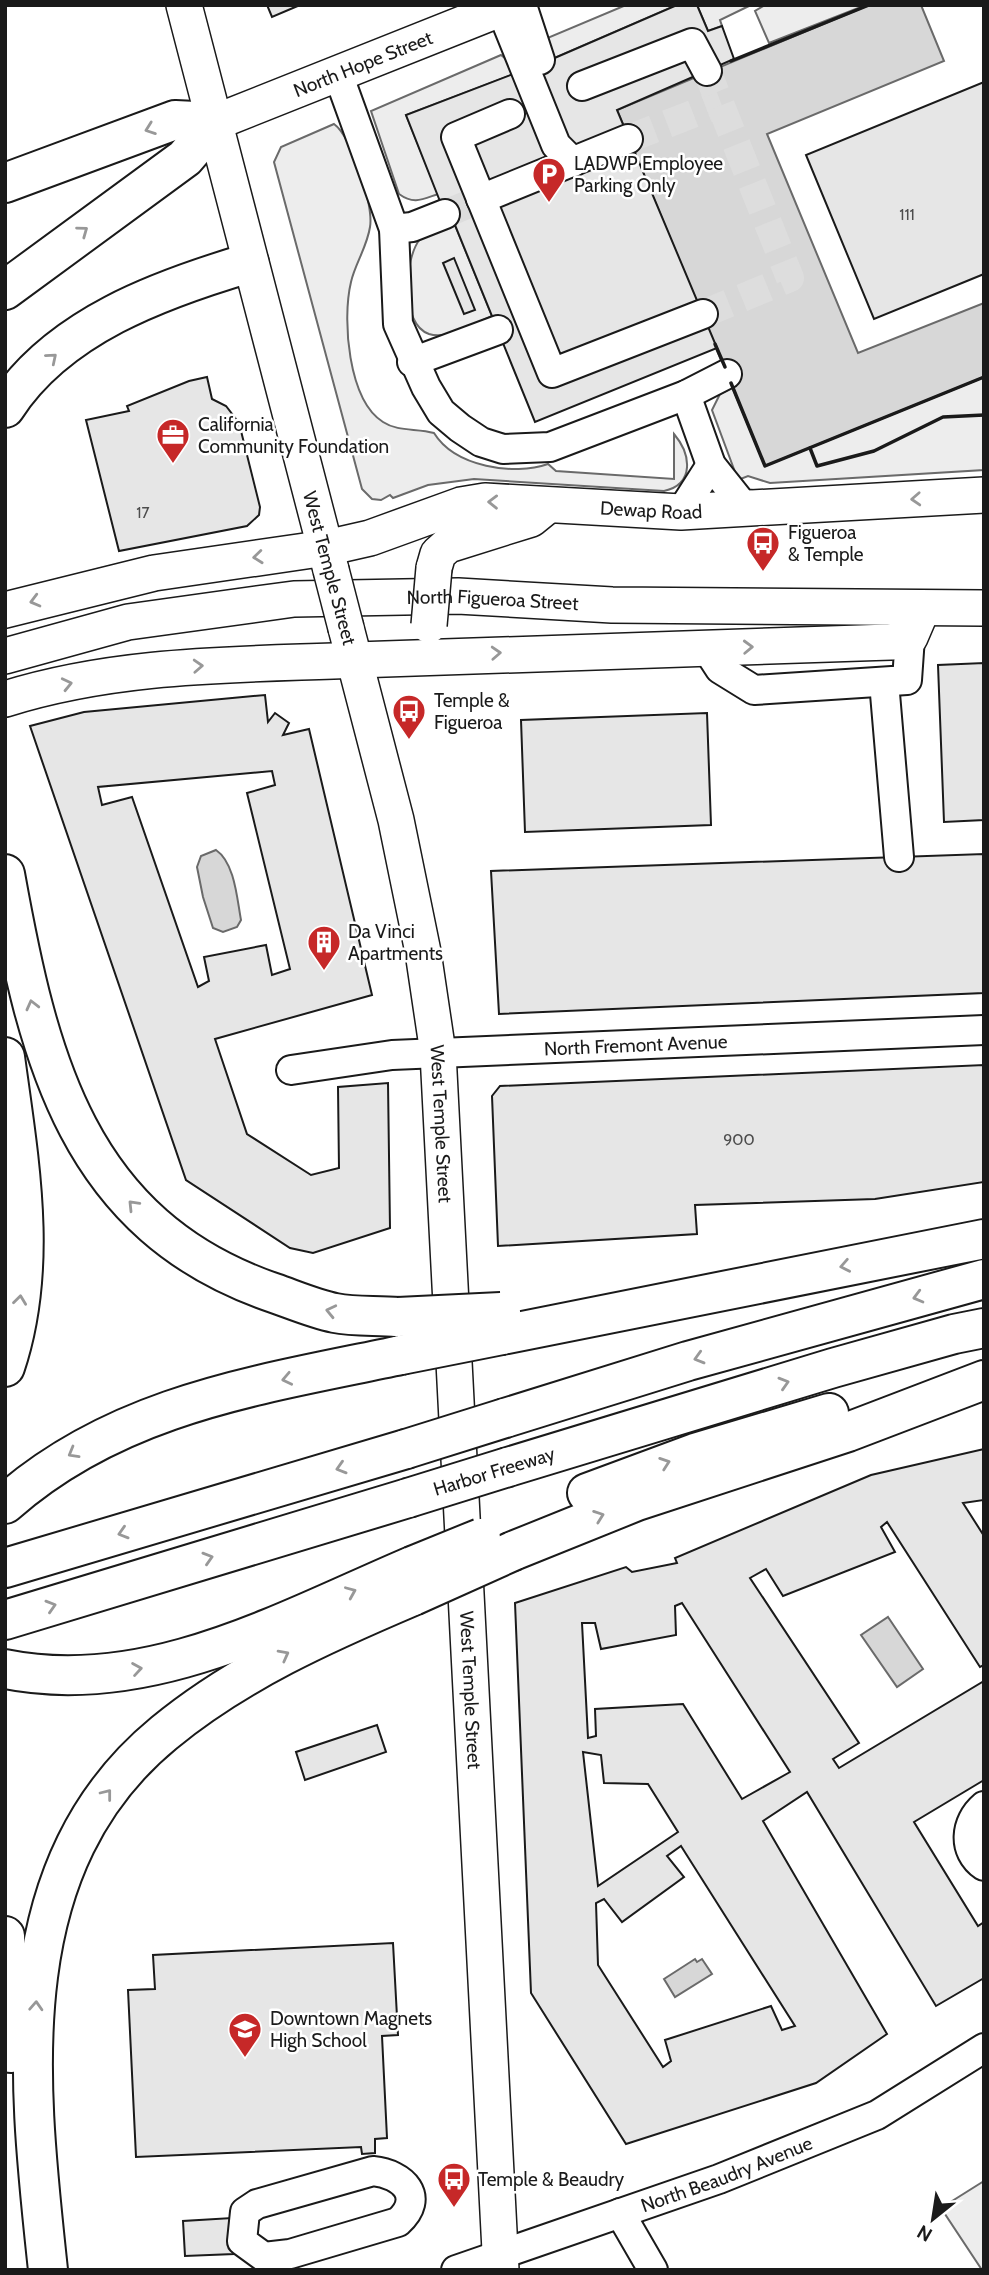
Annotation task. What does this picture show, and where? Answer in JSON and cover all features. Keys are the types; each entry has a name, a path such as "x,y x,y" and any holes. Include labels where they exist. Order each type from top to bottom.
{"highway":[{"path":"5,183 175,120 216,122"},
{"path":"5,290 185,158 216,122"},
{"path":"5,408 39,369 74,340 139,301 249,262"},
{"path":"5,874 26,981 55,1077 74,1122 100,1166 131,1203 166,1237 210,1267 251,1286 335,1313 501,1323"},
{"path":"5,1057 20,1167 24,1256 20,1305 5,1367"},
{"path":"5,1504 64,1458 108,1433 159,1413 266,1384 401,1355 557,1302 666,1301 984,1239"},
{"path":"5,1568 406,1449 688,1361 984,1279"},
{"name":"Harbor Freeway","path":"5,1620 833,1368 984,1328"},
{"path":"5,1669 69,1677 138,1669 190,1656 413,1581 512,1539 634,1474 984,1364"},
{"path":"512,1539 848,1432 984,1380"},
{"path":"46,2270 35,2119 37,1980 53,1896 85,1824 134,1762 162,1734 196,1709 280,1657 328,1632 413,1581"},
{"path":"5,1936 18,2124 46,2270"}],"main road":[{"name":"West Temple Street","path":"184,5 396,820 423,952 438,1053 500,2262"},
{"name":"North Hope Street","path":"216,122 511,6"},
{"name":"Dewap Road","path":"5,610 154,573 329,559 370,538 461,505 485,501 681,512 984,495"},
{"path":"449,656 432,638 429,625 433,568 438,554 448,545 531,519 550,504"},
{"name":"North Figueroa Street","path":"5,656 128,622 294,599 457,596 916,623 984,608"},
{"path":"5,699 130,671 350,644 449,656 707,649 891,642 916,623"}],"street":[{"path":"511,6 556,145 573,162"},
{"path":"582,86 692,43 707,71"},
{"path":"338,74 394,229 398,324 412,362 441,412 481,442 503,449 550,447 685,395 727,374"},
{"path":"510,114 456,137 552,373 703,314"},
{"path":"481,199 628,139"},
{"path":"394,229 412,227 445,214"},
{"path":"412,362 498,330"},
{"path":"685,395 710,465 742,503 771,507"},
{"path":"681,512 699,488 710,465"},
{"path":"707,649 720,669 754,690 907,680 916,623"},
{"path":"884,682 899,857"},
{"name":"North Fremont Avenue","path":"291,1070 374,1057 438,1053 984,1030"},
{"path":"984,1806 973,1817 968,1841 972,1852 984,1866"},
{"name":"North Beaudry Avenue","path":"456,2270 500,2262 620,2213 719,2179 877,2115 984,2048"},
{"path":"373,2171 387,2172 407,2186 412,2202 408,2213 398,2222 292,2262 264,2257 251,2251 242,2241 245,2212 257,2204 373,2171"},
{"path":"620,2213 653,2270"}],"shaded area":[{"path":"626,5 677,5 550,60 545,39"},
{"path":"697,5 751,5 720,20 722,26 708,31"},
{"path":"765,5 866,5 769,43 755,11"},
{"path":"869,5 921,5 944,61 767,134 858,353 984,303 984,377 765,466 617,110"},
{"path":"501,55 514,74 406,115 438,194 414,200 399,194 371,111"},
{"path":"334,124 348,142 369,203 370,227 351,282 347,316 350,358 355,378 371,411 389,425 434,433 444,445 470,461 503,468 534,468 548,464 556,471 674,479 674,434 686,459 687,467 681,482 664,491 474,479 428,485 381,500 372,499 362,489 274,162 281,147"},
{"path":"455,225 492,316 453,333 429,334 420,328 413,318 409,305 408,275 411,261 420,239"},
{"path":"984,377 984,470 770,483 748,476 738,480 712,410 720,394 733,387 765,466"},
{"path":"216,850 231,872 241,920 237,927 223,932 213,928 197,867 201,856"},
{"path":"888,1617 923,1669 897,1687 861,1635"},
{"path":"695,1959 697,1962 702,1959 712,1974 675,1997 664,1979"},
{"path":"984,2181 984,2270 982,2270 941,2208"}],"building":[{"path":"267,5 300,5 272,17"},
{"name":"LADWP Employee Parking Only","path":"677,5 697,5 708,31 722,26 734,59 617,110 717,348 535,422 455,225 445,214 406,115 550,60"},
{"path":"984,82 984,274 874,319 806,155"},
{"path":"454,258 475,310 464,314 443,263"},
{"name":"California Community Foundation","path":"207,377 212,399 226,406 239,423 260,507 259,515 247,526 119,551 86,420 129,411 127,406 189,381"},
{"path":"984,663 984,820 944,822 938,665"},
{"name":"Da Vinci Apartments","path":"265,695 268,722 275,713 289,723 283,735 309,729 372,995 215,1039 247,1134 311,1175 339,1168 338,1087 388,1083 390,1228 313,1253 290,1248 186,1180 30,726 84,712","holes":["272,771 275,785 247,793 290,969 272,975 266,945 204,957 209,981 198,987 132,797 102,805 98,787"]},
{"path":"707,713 711,825 525,832 521,720"},
{"path":"984,854 984,993 499,1014 491,871"},
{"path":"984,1065 984,1182 875,1199 695,1205 697,1234 498,1246 492,1096 500,1086"},
{"path":"984,1449 984,1500 963,1503 984,1536 984,1665 980,1667 887,1522 881,1527 895,1552 783,1596 766,1569 750,1578 859,1743 833,1759 839,1768 984,1681 984,1780 914,1822 978,1926 984,1922 984,1978 936,2006 807,1792 763,1821 887,2034 816,2083 626,2144 531,1993 515,1603 626,1567 632,1572 677,1563 675,1558 871,1475","holes":["682,1603 790,1772 742,1799 683,1704 595,1709 596,1736 588,1738 582,1623 595,1623 601,1649 676,1635 675,1606","583,1752 601,1755 604,1783 648,1784 678,1832 598,1886","681,1846 795,2026 782,2030 771,2006 665,2040 671,2061 663,2067 598,1965 596,1903 604,1899 622,1922 684,1877 667,1856"]},
{"path":"377,1725 386,1752 305,1780 296,1752"},
{"path":"393,1943 398,2035 382,2036 387,2138 375,2139 375,2153 362,2154 361,2147 136,2157 128,1990 155,1989 153,1955"},
{"path":"232,2218 234,2254 185,2256 183,2221"}],"tunnel":[{"path":"703,314 790,278 707,71"},
{"path":"628,139 721,103"},
{"path":"445,214 481,199"}],"wall":[{"path":"731,61 869,5"},
{"path":"715,344 725,367"},
{"path":"731,383 765,466 984,377"},
{"path":"810,448 817,466 874,451 943,417 984,415"}],"place":[{"name":"LADWP Employee Parking Only","path":"549,204"},
{"name":"California Community Foundation","path":"173,465"},
{"name":"Figueroa & Temple","path":"763,573"},
{"name":"Temple & Figueroa","path":"409,741"},
{"name":"Da Vinci Apartments","path":"324,972"},
{"name":"Downtown Magnets High School","path":"245,2059"},
{"name":"Temple & Beaudry","path":"454,2209"}]}
